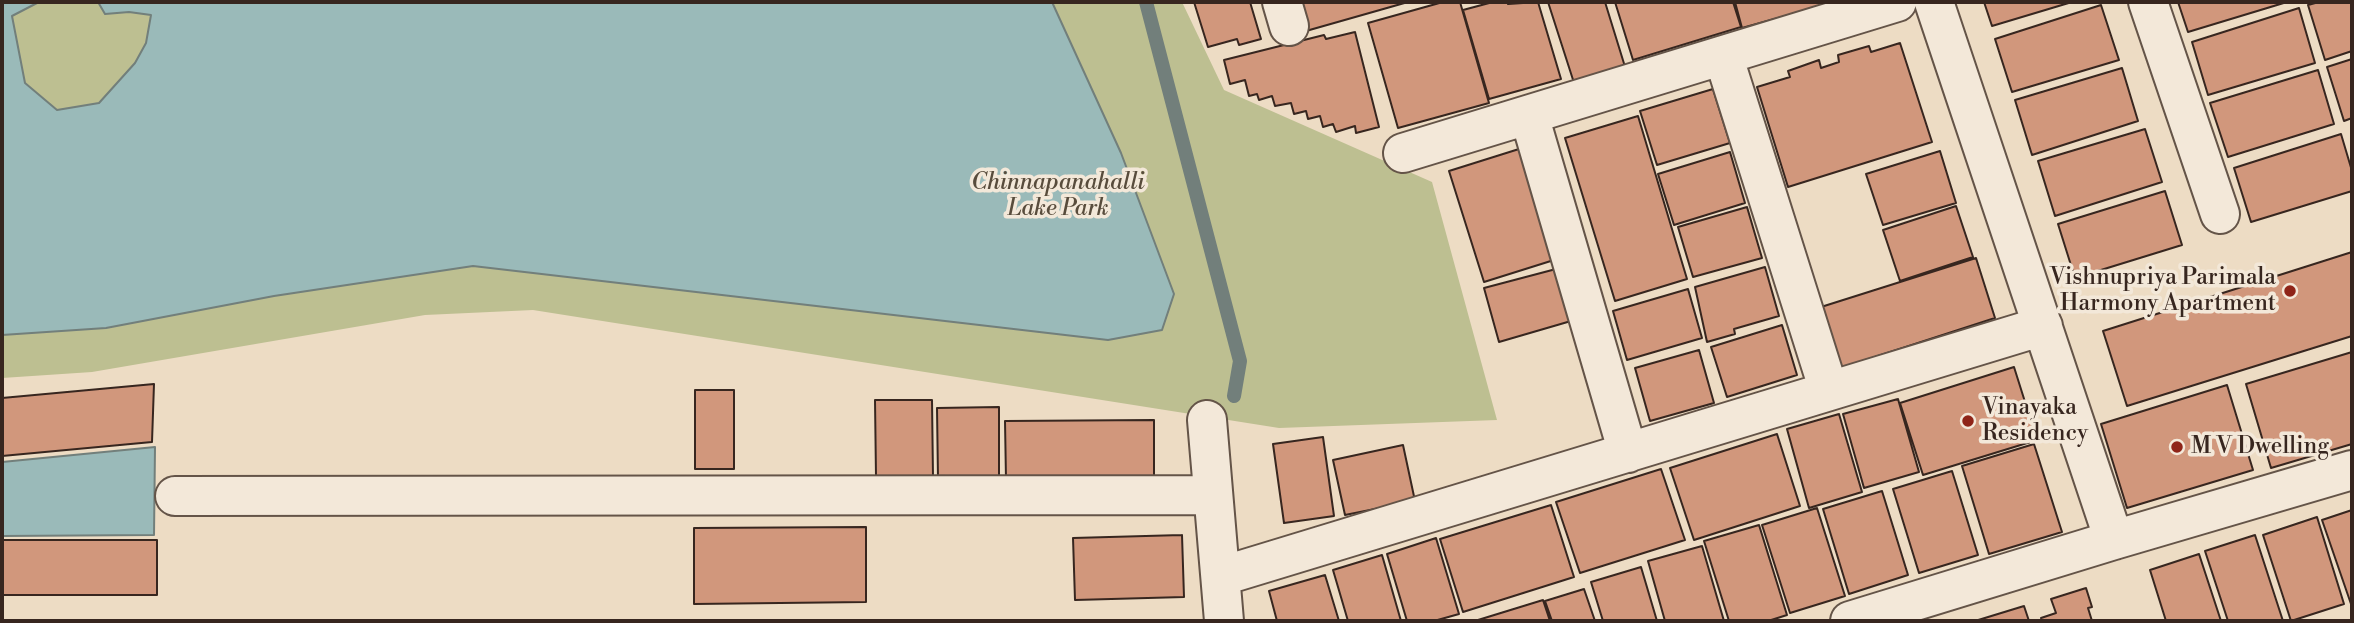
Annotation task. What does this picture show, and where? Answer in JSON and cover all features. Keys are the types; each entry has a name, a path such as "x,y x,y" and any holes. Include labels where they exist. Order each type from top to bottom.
{"street":[{"path":"1403,153 1897,2"},
{"path":"1934,2 2113,540"},
{"path":"2148,2 2220,214"},
{"path":"1723,55 1829,391"},
{"path":"1529,115 1628,453"},
{"path":"1222,576 2043,326"},
{"path":"1207,420 1224,621"},
{"path":"1850,621 2352,470"},
{"path":"175,496 1212,495"}],"green space":[{"name":"Chinnapanahalli Lake Park","path":"2,2 1182,2 1224,90 1432,182 1497,420 1279,428 533,310 425,315 92,372 2,378"}],"water":[{"name":"Chinnapanahalli Lake Park","path":"2,2 39,2 12,16 25,83 57,110 99,103 135,63 146,43 151,15 129,12 105,14 98,2 1052,2 1121,153 1174,294 1162,330 1108,340 473,266 274,296 106,328 2,335"},
{"path":"155,447 154,535 2,536 2,462"}],"building":[{"path":"1194,2 1250,2 1261,39 1239,45 1237,39 1208,47"},
{"path":"1298,2 1408,2 1306,31"},
{"path":"1443,2 1460,2 1489,103 1398,128 1368,23"},
{"path":"1493,2 1538,2 1561,79 1489,99 1463,10"},
{"path":"1548,2 1605,2 1626,70 1575,86"},
{"path":"1615,2 1733,2 1741,27 1633,60"},
{"path":"1735,2 1836,2 1742,28"},
{"path":"1984,2 2072,2 1992,26"},
{"path":"2178,2 2287,2 2188,32"},
{"path":"2319,2 2352,2 2352,51 2325,60 2308,5"},
{"path":"2101,5 2119,60 2012,92 1995,39"},
{"path":"2299,8 2315,63 2208,95 2192,42"},
{"path":"1355,32 1379,127 1356,133 1355,126 1336,132 1333,124 1323,127 1320,116 1308,119 1306,111 1294,114 1291,103 1275,106 1272,96 1259,100 1257,94 1249,96 1245,80 1230,84 1224,60 1324,35 1326,39"},
{"path":"1900,43 1932,142 1788,187 1757,87 1790,77 1788,71 1819,60 1821,68 1839,62 1838,55 1869,46 1871,52"},
{"path":"2352,59 2352,118 2344,121 2327,67"},
{"path":"2122,68 2138,121 2032,155 2015,100"},
{"path":"2318,70 2334,124 2228,157 2210,103"},
{"path":"1713,89 1730,143 1657,165 1640,111"},
{"path":"1638,116 1687,279 1615,301 1565,138"},
{"path":"2145,129 2162,182 2055,216 2038,161"},
{"path":"2341,134 2352,171 2352,191 2251,222 2234,168"},
{"path":"1519,149 1554,260 1484,282 1449,171"},
{"path":"1940,151 1956,203 1883,225 1866,174"},
{"path":"1730,152 1745,203 1674,225 1658,174"},
{"path":"2165,191 2182,245 2075,278 2058,224"},
{"path":"1956,206 1973,257 1900,281 1883,230"},
{"path":"1747,207 1762,258 1693,277 1678,227"},
{"name":"Vishnupriya Parimala Harmony Apartment","path":"2352,252 2352,336 2127,406 2103,331"},
{"path":"1976,258 1995,318 1841,368 1821,307"},
{"path":"1765,267 1779,316 1734,329 1735,334 1707,342 1695,287"},
{"path":"1556,269 1571,321 1499,342 1484,288"},
{"path":"1688,289 1702,338 1627,360 1613,311"},
{"path":"1782,325 1797,375 1727,397 1711,347"},
{"path":"1699,350 1714,403 1650,421 1635,368"},
{"path":"2352,352 2352,444 2271,468 2246,384"},
{"name":"Vinayaka Residency","path":"2014,367 2037,440 1923,475 1900,403"},
{"path":"154,384 152,442 2,456 2,398"},
{"name":"M V Dwelling","path":"2227,385 2253,470 2127,508 2101,424"},
{"path":"695,390 734,390 734,469 695,469"},
{"path":"1898,399 1919,472 1864,488 1843,414"},
{"path":"875,400 932,400 933,477 876,477"},
{"path":"999,407 999,478 938,479 937,408"},
{"path":"1839,414 1862,492 1809,508 1787,429"},
{"path":"1154,420 1154,478 1006,480 1005,421"},
{"path":"1777,434 1800,506 1694,540 1670,468"},
{"path":"1323,437 1334,516 1284,523 1273,444"},
{"path":"2034,444 2062,532 1989,554 1962,466"},
{"path":"1403,445 1415,501 1345,515 1333,460"},
{"path":"1661,469 1685,540 1580,573 1556,502"},
{"path":"1952,471 1978,555 1919,573 1893,489"},
{"path":"1882,491 1908,575 1849,594 1823,509"},
{"path":"1551,505 1574,577 1463,612 1440,539"},
{"path":"1817,508 1845,596 1790,613 1762,525"},
{"path":"2352,510 2352,604 2351,604 2322,520"},
{"path":"2317,517 2344,604 2291,621 2263,535"},
{"path":"1759,525 1787,615 1768,621 1729,621 1704,541"},
{"path":"866,527 866,602 694,604 694,528"},
{"path":"1182,535 1184,597 1075,600 1073,538"},
{"path":"2255,535 2283,621 2228,621 2205,551"},
{"path":"1436,538 1459,614 1434,621 1407,621 1387,554"},
{"path":"2,540 157,540 157,595 2,595"},
{"path":"1702,546 1724,621 1665,621 1648,561"},
{"path":"2199,554 2221,621 2166,621 2150,570"},
{"path":"1382,555 1401,621 1348,621 1333,570"},
{"path":"1641,567 1657,621 1603,621 1591,582"},
{"path":"1325,575 1339,621 1277,621 1269,591"},
{"path":"2086,588 2092,607 2088,608 2092,621 2042,621 2041,618 2056,613 2051,599"},
{"path":"1584,589 1595,621 1552,621 1545,601"},
{"path":"1543,600 1550,621 1478,620"},
{"path":"2024,606 2029,621 1975,621"}],"waterway":[{"path":"1146,2 1240,361 1234,396"}],"place":[{"name":"Vishnupriya Parimala Harmony Apartment","path":"2290,291"},
{"name":"Vinayaka Residency","path":"1968,421"},
{"name":"M V Dwelling","path":"2177,447"}]}
